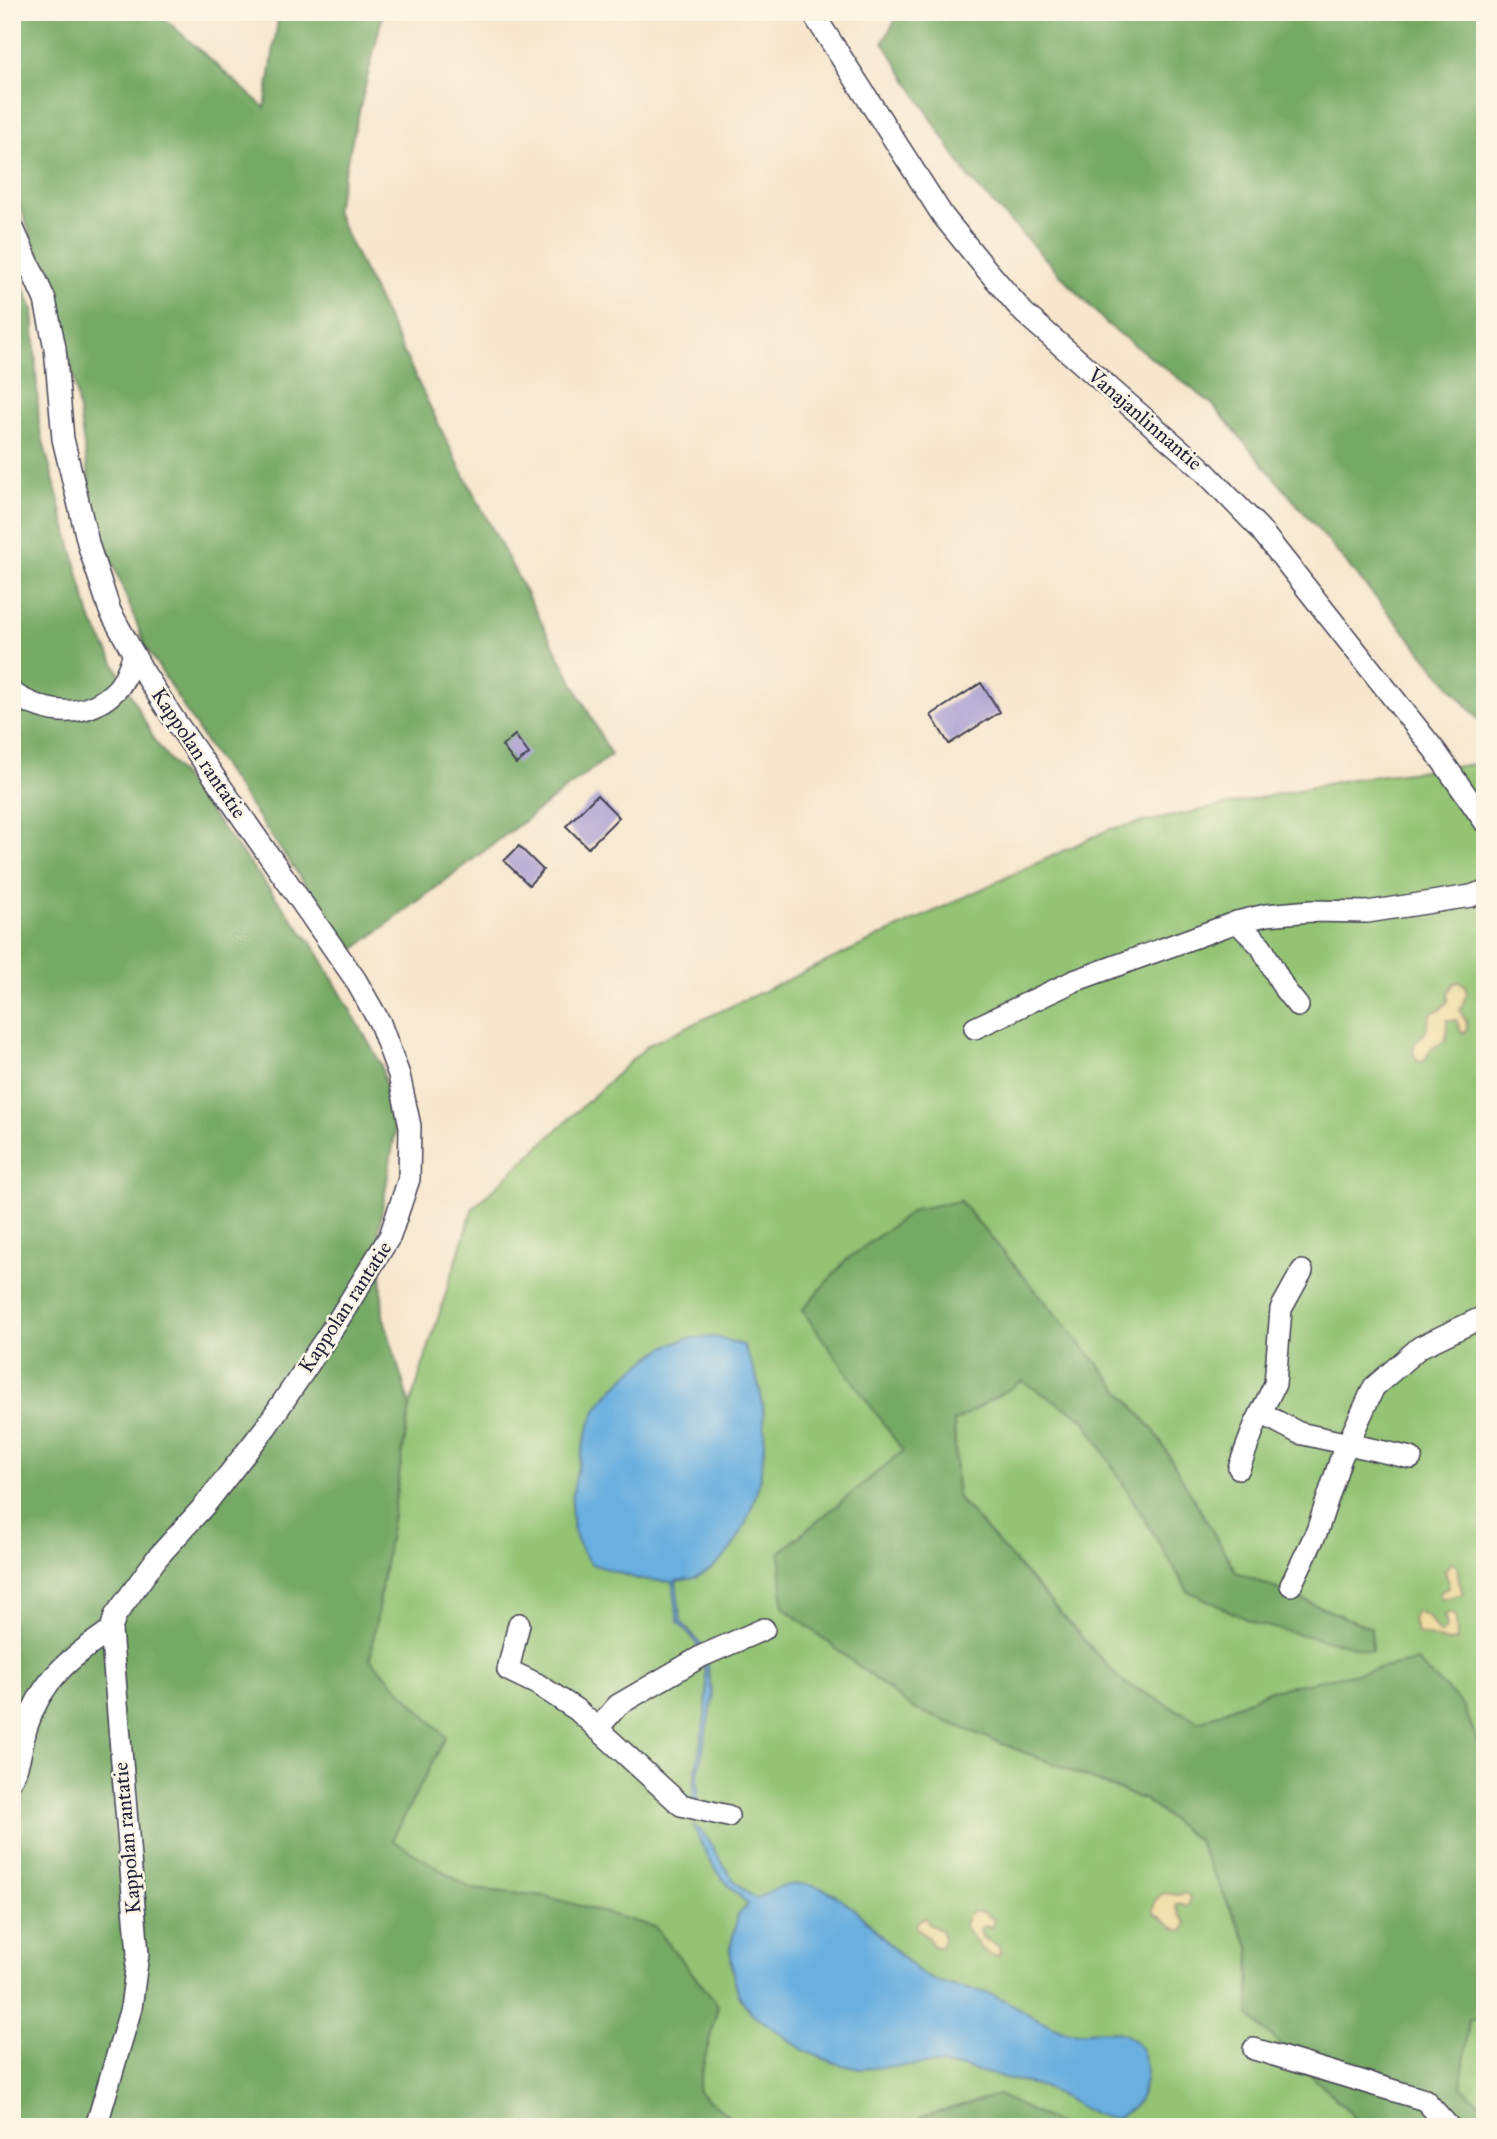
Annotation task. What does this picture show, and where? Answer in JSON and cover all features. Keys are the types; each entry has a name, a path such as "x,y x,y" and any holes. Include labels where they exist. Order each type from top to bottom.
{"street":[{"name":"Vanajanlinnantie","path":"812,12 943,216 982,264 1024,313 1200,467 1259,528 1436,752 1485,822"},
{"name":"Kappolan rantatie","path":"12,226 45,300 55,348 63,439 89,547 110,611 171,715 355,979 380,1023 399,1074 410,1126 409,1179 390,1236 337,1322 266,1427 205,1505 157,1558 115,1616 111,1630 138,1954 131,2008 96,2127"},
{"path":"12,694 32,706 64,713 100,703 119,687 134,655"},
{"path":"975,1028 1074,981 1237,922 1266,915 1311,911 1367,912 1471,896 1485,891"},
{"path":"1237,922 1261,946 1285,990 1298,1006"},
{"path":"1240,1468 1275,1384 1281,1308 1302,1271"},
{"path":"1291,1585 1317,1531 1348,1444 1374,1387 1419,1347 1485,1316"},
{"path":"1261,1413 1299,1433 1410,1458"},
{"path":"519,1624 508,1670 537,1684 577,1710 681,1805 728,1816"},
{"path":"597,1729 618,1704 702,1656 764,1629"},
{"path":"12,1778 18,1768 23,1736 34,1702 66,1661 111,1630"},
{"path":"1254,2049 1425,2100 1449,2127"}],"green space":[{"path":"12,12 157,12 265,108 279,12 380,12 382,17 335,211 450,448 611,755 352,951 208,746 146,647 95,518 74,380 52,292 12,185"},
{"path":"900,12 1485,12 1485,727 1212,404 1107,324 969,178 883,42"},
{"path":"12,260 33,309 39,426 90,617 155,741 315,948 381,1064 395,1133 379,1229 383,1315 410,1406 370,1659 446,1737 392,1840 472,1889 545,1896 655,1927 718,2005 697,2091 742,2127 12,2127"},
{"path":"1485,763 1485,1760 1463,1705 1271,1690 1200,1722 1120,1680 957,1497 954,1422 1022,1381 1084,1419 1188,1591 1371,1628 1236,1572 1155,1432 960,1201 904,1451 780,1552 912,1708 1145,1800 1197,1840 1250,1948 1249,2015 1365,2127 1064,2127 998,2095 922,2117 916,2127 742,2127 697,2091 718,2005 545,1896 472,1889 392,1840 445,1737 370,1659 410,1406 473,1208 648,1045 1110,829 1351,779"},
{"path":"960,1201 1155,1432 1236,1572 1371,1628 1372,1651 1256,1624 1188,1591 1084,1419 1022,1381 954,1422 957,1497 1120,1680 1200,1722 1271,1690 1417,1661 1463,1705 1485,1760 1485,2021 1469,2019 1461,2087 1485,2107 1485,2127 1365,2127 1249,2015 1250,1948 1197,1840 1145,1800 912,1708 783,1607 780,1552 903,1451 802,1310 846,1260 915,1209"},
{"path":"1469,2019 1485,2021 1485,2107 1461,2087"},
{"path":"998,2095 1064,2127 916,2127 921,2117"}],"sand":[{"path":"1454,983 1464,984 1467,993 1460,1011 1467,1029 1464,1033 1461,1032 1456,1020 1447,1020 1446,1040 1430,1050 1424,1061 1418,1062 1413,1053 1415,1042 1425,1032 1431,1013 1441,1009 1448,1001 1448,993"},
{"path":"1452,1563 1457,1566 1463,1594 1442,1599 1439,1593 1449,1587 1445,1569"},
{"path":"1417,1611 1428,1616 1441,1633 1447,1627 1444,1614 1453,1613 1456,1616 1457,1641 1448,1642 1418,1633 1412,1619"},
{"path":"1165,1893 1185,1893 1190,1897 1188,1906 1179,1903 1176,1905 1179,1914 1187,1923 1184,1930 1172,1927 1154,1913 1155,1900"},
{"path":"972,1912 983,1912 994,1920 993,1927 984,1925 979,1930 983,1938 999,1946 1000,1953 997,1956 982,1949 964,1925"},
{"path":"925,1918 930,1925 941,1930 944,1939 941,1947 933,1946 915,1926 919,1920"}],"water":[{"path":"715,1337 743,1345 749,1359 763,1406 764,1452 754,1502 732,1547 716,1565 697,1577 676,1581 681,1621 701,1644 700,1650 678,1622 673,1582 638,1579 591,1564 577,1541 572,1506 575,1481 586,1438 593,1417 602,1402 635,1369 661,1350 687,1339"},
{"path":"706,1661 713,1697 698,1775 698,1805 693,1804 694,1786 705,1715 706,1680 703,1662"},
{"path":"693,1826 704,1834 734,1880 756,1899 782,1886 806,1884 827,1891 847,1903 902,1957 929,1978 996,1996 1063,2031 1110,2031 1126,2035 1140,2048 1145,2063 1146,2074 1139,2099 1119,2117 1107,2118 1043,2087 961,2067 925,2064 859,2069 805,2051 750,2012 739,1995 730,1948 738,1915 748,1905 724,1880 709,1859"}],"building":[{"path":"981,683 1000,712 949,744 931,715"},
{"path":"515,735 529,754 516,764 502,746"},
{"path":"597,795 619,817 588,848 566,826"},
{"path":"519,846 543,870 529,885 504,861"}]}
